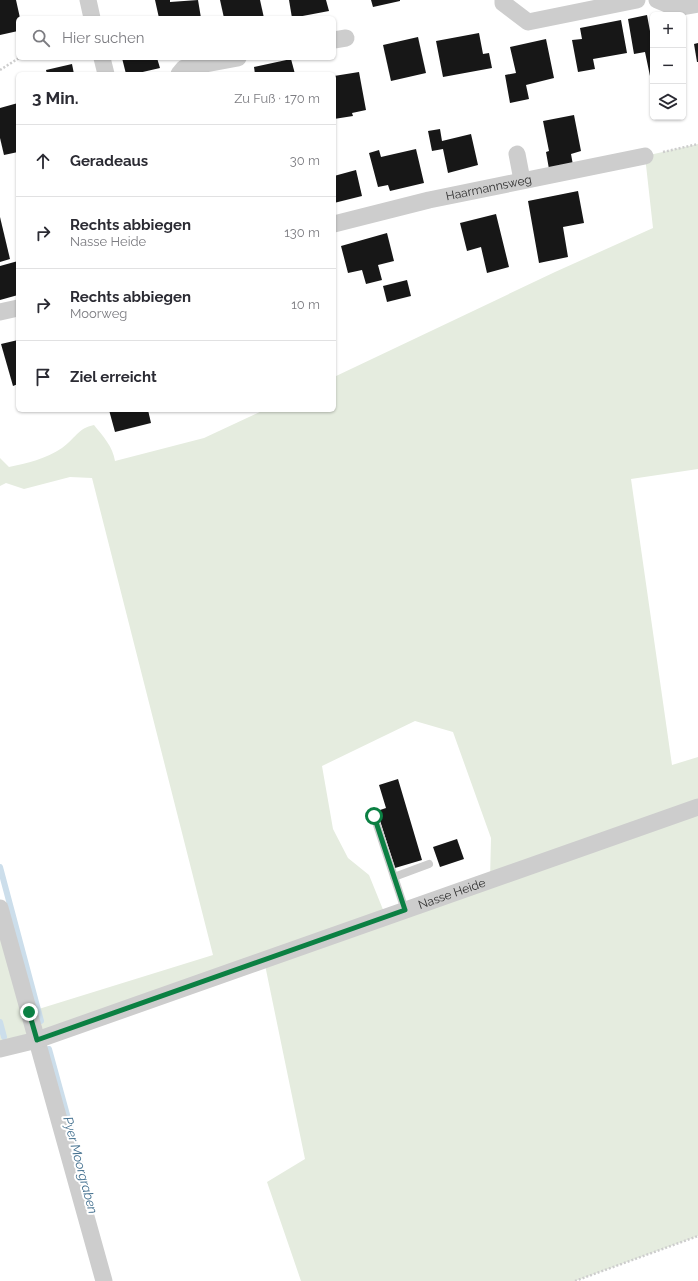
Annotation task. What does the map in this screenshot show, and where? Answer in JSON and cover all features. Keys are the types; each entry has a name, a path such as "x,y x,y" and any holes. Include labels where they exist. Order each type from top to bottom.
{"street":[{"path":"88,0 92,16"},
{"path":"502,0 503,3 528,22 637,0"},
{"path":"657,0 676,8 698,4"},
{"path":"102,60 106,72"},
{"path":"181,72 184,68 227,60"},
{"path":"517,154 522,180"},
{"name":"Haarmannsweg","path":"336,223 429,200 645,156"},
{"path":"0,312 16,308"},
{"name":"Nasse Heide","path":"0,1049 37,1040 698,807"},
{"path":"0,908 104,1281"}],"lane":[{"path":"374,816 405,910"},
{"path":"394,877 430,864"}],"path":[{"path":"0,70 16,60"},
{"path":"645,156 698,144"},
{"path":"575,1281 698,1236"}],"shaded area":[{"path":"698,144 698,469 631,479 672,765 698,757 698,1236 575,1281 301,1281 267,1182 305,1159 264,960 0,1049 0,908 29,1012 213,955 92,478 70,477 24,489 6,483 0,486 0,458 9,467 43,458 62,448 80,431 94,425 110,446 115,461 204,438 260,412 336,412 336,376 555,272 653,228 645,156","holes":["415,721 453,732 491,838 490,880 386,917 369,875 348,858 333,829 322,766"]}],"building":[{"path":"0,0 16,0 20,16 16,16 16,31 0,35"},
{"path":"155,0 170,0 170,2 198,0 201,16 159,16"},
{"path":"220,0 260,0 264,16 224,16"},
{"path":"289,0 326,0 329,11 303,16 292,16"},
{"path":"371,0 400,0 400,1 373,7"},
{"path":"647,15 650,31 650,76 645,52 634,54 628,19"},
{"path":"621,20 627,53 593,59 595,69 578,72 572,40 582,39 580,28"},
{"path":"479,33 483,54 489,53 492,68 443,77 436,41"},
{"path":"418,37 426,73 391,81 383,45"},
{"path":"546,39 554,78 526,85 529,99 510,103 505,75 516,73 510,47"},
{"path":"698,43 698,62 697,62 694,44"},
{"path":"122,60 158,60 160,68 143,72 126,72"},
{"path":"291,60 294,72 255,72 254,67"},
{"path":"72,64 74,72 46,72 46,70"},
{"path":"359,72 366,110 352,113 353,116 336,119 336,76"},
{"path":"16,104 16,152 4,155 0,138 0,108"},
{"path":"574,115 581,151 571,154 573,165 549,169 546,152 549,151 543,121"},
{"path":"440,129 442,141 471,134 478,165 448,173 443,149 432,151 428,131"},
{"path":"416,149 424,183 390,191 388,185 378,187 369,153 379,150 381,157"},
{"path":"356,170 362,196 336,202 336,175"},
{"path":"578,191 584,223 563,227 568,257 539,263 528,201"},
{"path":"496,214 509,267 487,273 481,247 467,251 460,223"},
{"path":"0,217 10,259 0,262"},
{"path":"387,233 394,261 378,265 382,280 366,284 362,270 348,273 341,246"},
{"path":"16,262 16,296 0,300 0,266"},
{"path":"407,280 411,296 387,302 383,286"},
{"path":"16,340 16,385 13,386 1,344"},
{"path":"110,412 148,412 151,423 115,432"},
{"path":"398,779 422,860 395,868 377,811 386,808 379,785"},
{"path":"457,839 464,859 440,867 433,847"}],"waterway":[{"name":"Pyer Moorgraben","path":"0,867 41,1021"},
{"path":"0,1022 4,1037"},
{"name":"Pyer Moorgraben","path":"49,1049 83,1173"}],"route":[{"path":"29,1012 37,1040 405,910 374,816"}]}
